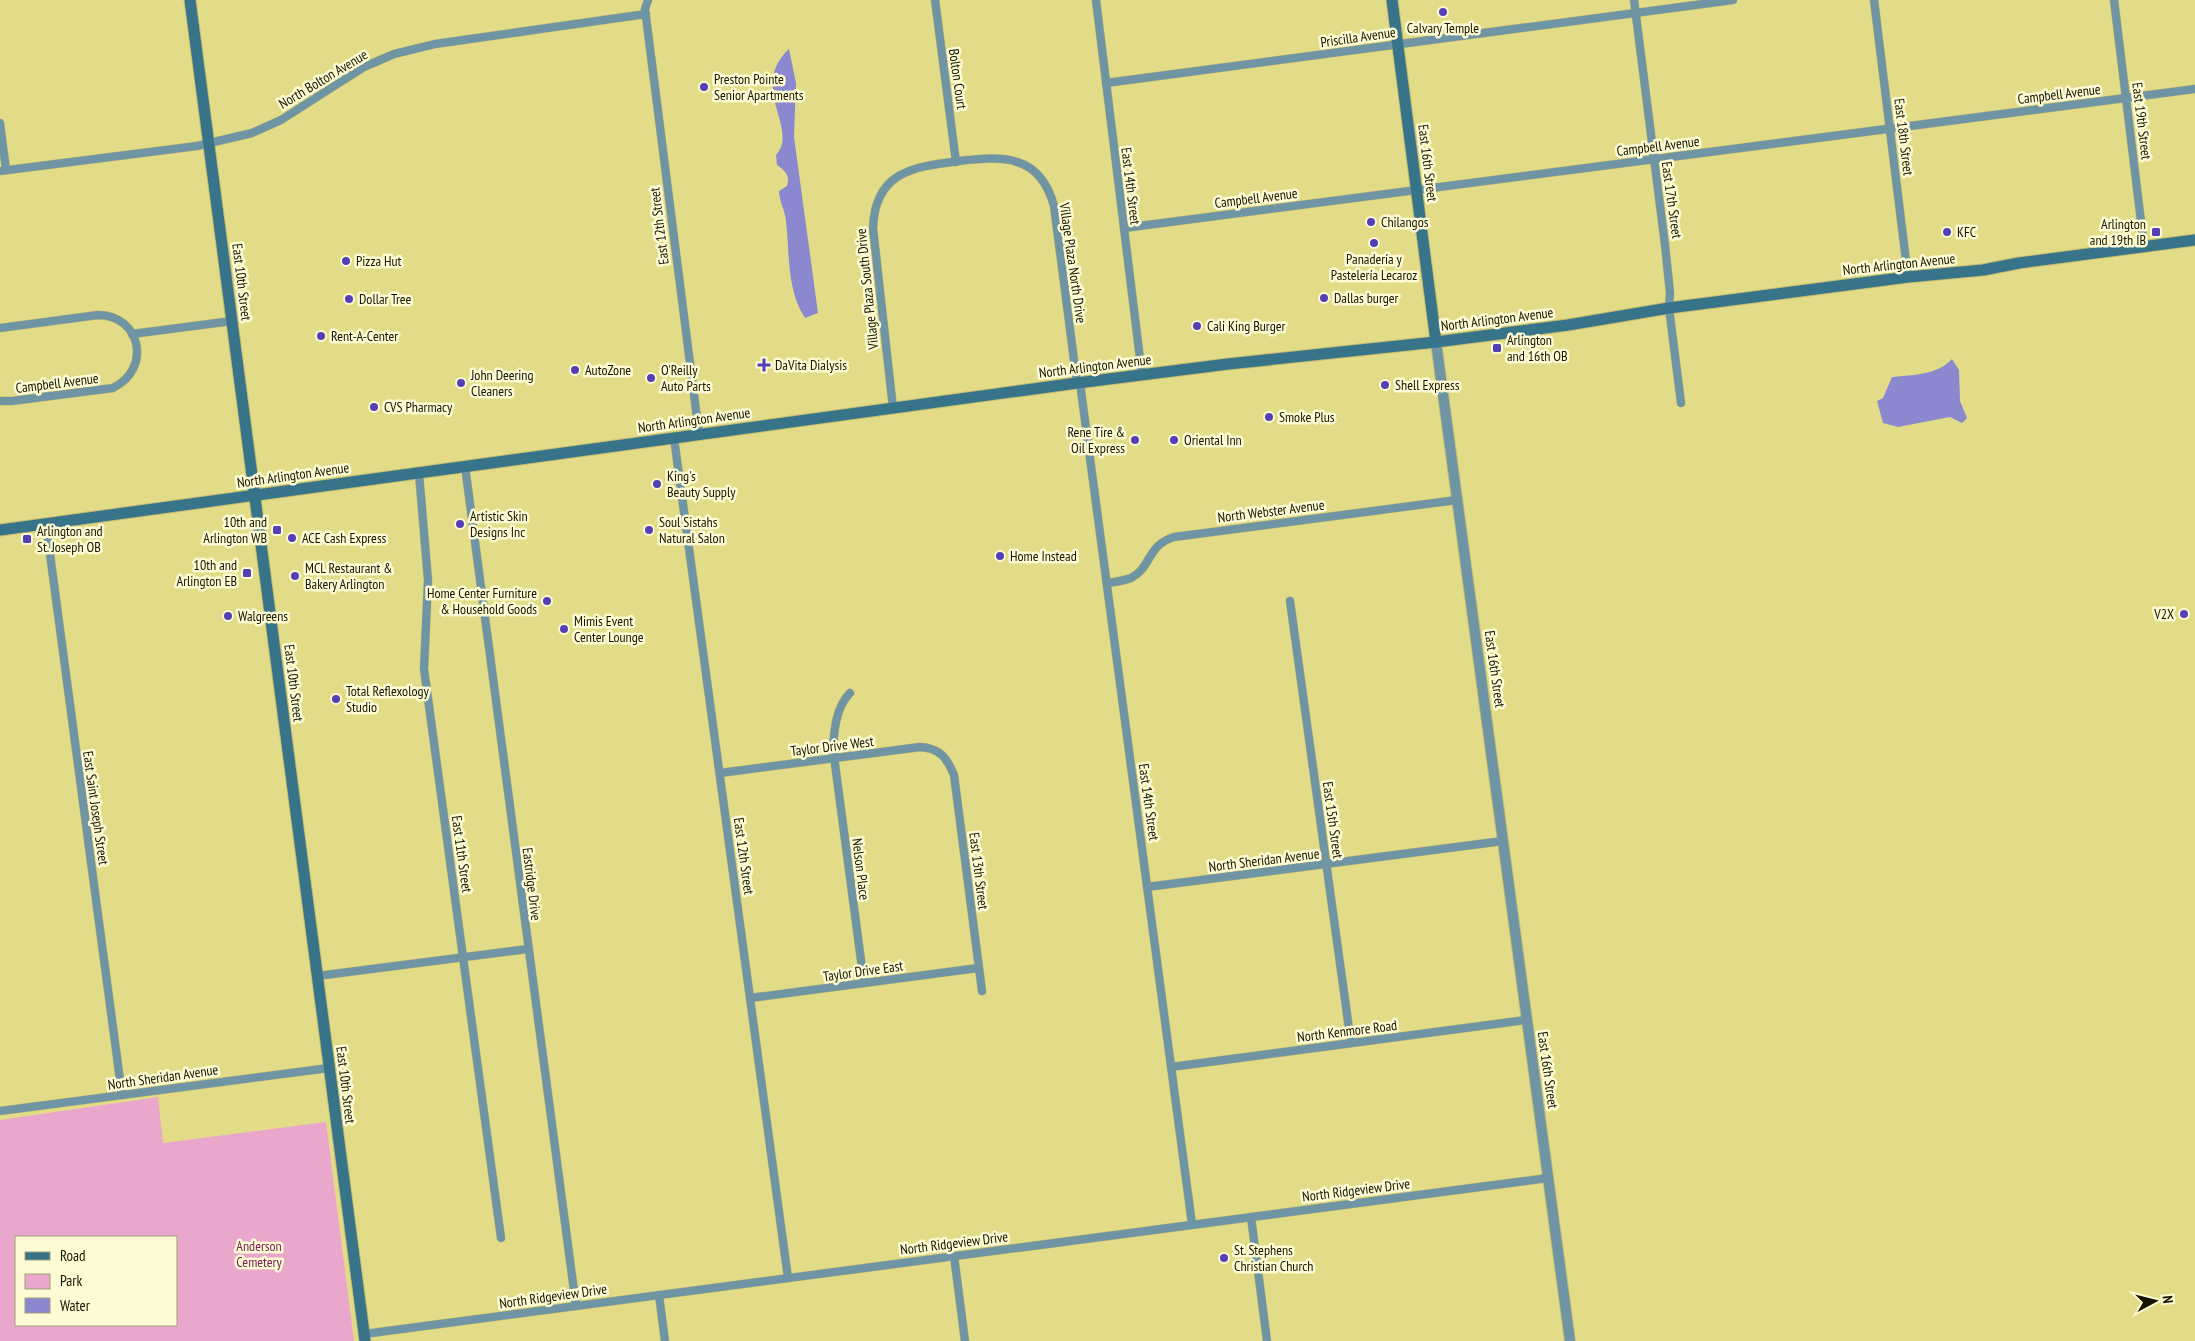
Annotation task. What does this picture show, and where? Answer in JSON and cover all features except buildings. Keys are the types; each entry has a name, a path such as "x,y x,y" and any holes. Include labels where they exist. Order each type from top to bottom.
{"main road":[{"name":"East 10th Street","path":"190,0 364,1338"},
{"name":"East 16th Street","path":"1392,0 1436,342"},
{"name":"North Arlington Avenue","path":"0,530 1078,383 1436,342 1568,325 1669,308 1908,277 1982,270 2019,262 2195,240"}],"street":[{"path":"646,14 645,6 648,0"},
{"name":"Bolton Court","path":"935,0 956,162"},
{"name":"East 14th Street","path":"1096,0 1142,375"},
{"name":"East 17th Street","path":"1634,0 1670,293 1669,308 1681,403"},
{"name":"Priscilla Avenue","path":"1106,83 1733,0"},
{"name":"East 18th Street","path":"1874,0 1908,277"},
{"name":"East 19th Street","path":"2114,0 2144,246"},
{"name":"North Bolton Avenue","path":"3,170 209,144 269,126 364,67 403,51 435,44 646,14"},
{"name":"East 12th Street","path":"646,14 675,258 699,434"},
{"name":"Campbell Avenue","path":"1124,228 2195,89"},
{"path":"0,123 3,170"},
{"name":"Village Plaza North Drive","path":"956,162 992,158 1010,159 1030,169 1046,185 1054,206 1078,383"},
{"name":"Village Plaza South Drive","path":"893,408 872,228 874,210 884,190 900,175 921,166 956,162"},
{"path":"0,328 102,315 120,320 132,334 232,321"},
{"name":"Campbell Avenue","path":"0,401 104,390 117,386 128,377 135,365 137,347 132,334"},
{"name":"East 16th Street","path":"1436,342 1570,1341"},
{"name":"East 14th Street","path":"1078,383 1107,582 1192,1224"},
{"name":"East 12th Street","path":"674,438 788,1278"},
{"name":"Eastridge Drive","path":"465,466 576,1306"},
{"name":"East 11th Street","path":"419,473 428,580 424,669 501,1238"},
{"name":"North Webster Avenue","path":"1107,582 1125,580 1135,575 1143,567 1154,548 1174,537 1457,500"},
{"name":"East Saint Joseph Street","path":"46,524 122,1095"},
{"name":"East 15th Street","path":"1290,601 1351,1043"},
{"name":"Nelson Place","path":"850,693 842,702 838,711 834,758 864,983"},
{"name":"Taylor Drive West","path":"720,773 923,747 935,750 945,756"},
{"name":"East 13th Street","path":"945,756 954,775 982,991"},
{"name":"North Sheridan Avenue","path":"1148,887 1503,841"},
{"path":"317,976 528,949"},
{"name":"Taylor Drive East","path":"750,998 978,968"},
{"name":"North Kenmore Road","path":"1171,1067 1526,1020"},
{"name":"North Sheridan Avenue","path":"0,1111 329,1068"},
{"name":"North Ridgeview Drive","path":"364,1338 659,1294 1548,1178"},
{"path":"1251,1217 1267,1341"},
{"path":"954,1256 965,1341"},
{"path":"659,1294 665,1341"}],"green space":[{"name":"Anderson Cemetery","path":"158,1097 163,1143 326,1122 354,1341 0,1341 0,1120"}],"water":[{"path":"789,49 796,83 794,137 818,313 805,318 799,307 792,283 786,221 779,195 779,191 787,186 788,177 777,165 776,155 782,145 782,133 773,93 773,78 778,63"},
{"path":"1952,359 1959,370 1960,401 1967,418 1962,423 1950,417 1898,427 1883,423 1877,401 1883,398 1892,377 1916,375 1932,371 1940,368"}],"place":[{"name":"Calvary Temple","path":"1443,12"},
{"name":"Preston Pointe Senior Apartments","path":"704,87"},
{"name":"Chilangos","path":"1371,222"},
{"name":"KFC","path":"1947,232"},
{"name":"Arlington and 19th IB","path":"2156,232"},
{"name":"Panadería y Pastelería Lecaroz","path":"1374,243"},
{"name":"Pizza Hut","path":"346,261"},
{"name":"Dallas burger","path":"1324,298"},
{"name":"Dollar Tree","path":"349,299"},
{"name":"Cali King Burger","path":"1197,326"},
{"name":"Rent-A-Center","path":"321,336"},
{"name":"Arlington and 16th OB","path":"1497,348"},
{"name":"DaVita Dialysis","path":"764,365"},
{"name":"AutoZone","path":"575,370"},
{"name":"O'Reilly Auto Parts","path":"651,378"},
{"name":"John Deering Cleaners","path":"461,383"},
{"name":"Shell Express","path":"1385,385"},
{"name":"CVS Pharmacy","path":"374,407"},
{"name":"Smoke Plus","path":"1269,417"},
{"name":"Rene Tire & Oil Express","path":"1135,440"},
{"name":"Oriental Inn","path":"1174,440"},
{"name":"King's Beauty Supply","path":"657,484"},
{"name":"Artistic Skin Designs Inc","path":"460,524"},
{"name":"10th and Arlington WB","path":"277,530"},
{"name":"Soul Sistahs Natural Salon","path":"649,530"},
{"name":"ACE Cash Express","path":"292,538"},
{"name":"Arlington and St. Joseph OB","path":"27,539"},
{"name":"Home Instead","path":"1000,556"},
{"name":"10th and Arlington EB","path":"247,573"},
{"name":"MCL Restaurant & Bakery Arlington","path":"295,576"},
{"name":"Home Center Furniture & Household Goods","path":"547,601"},
{"name":"V2X","path":"2184,614"},
{"name":"Walgreens","path":"228,616"},
{"name":"Mimis Event Center Lounge","path":"564,629"},
{"name":"Total Reflexology Studio","path":"336,699"},
{"name":"St. Stephens Christian Church","path":"1224,1258"}]}
